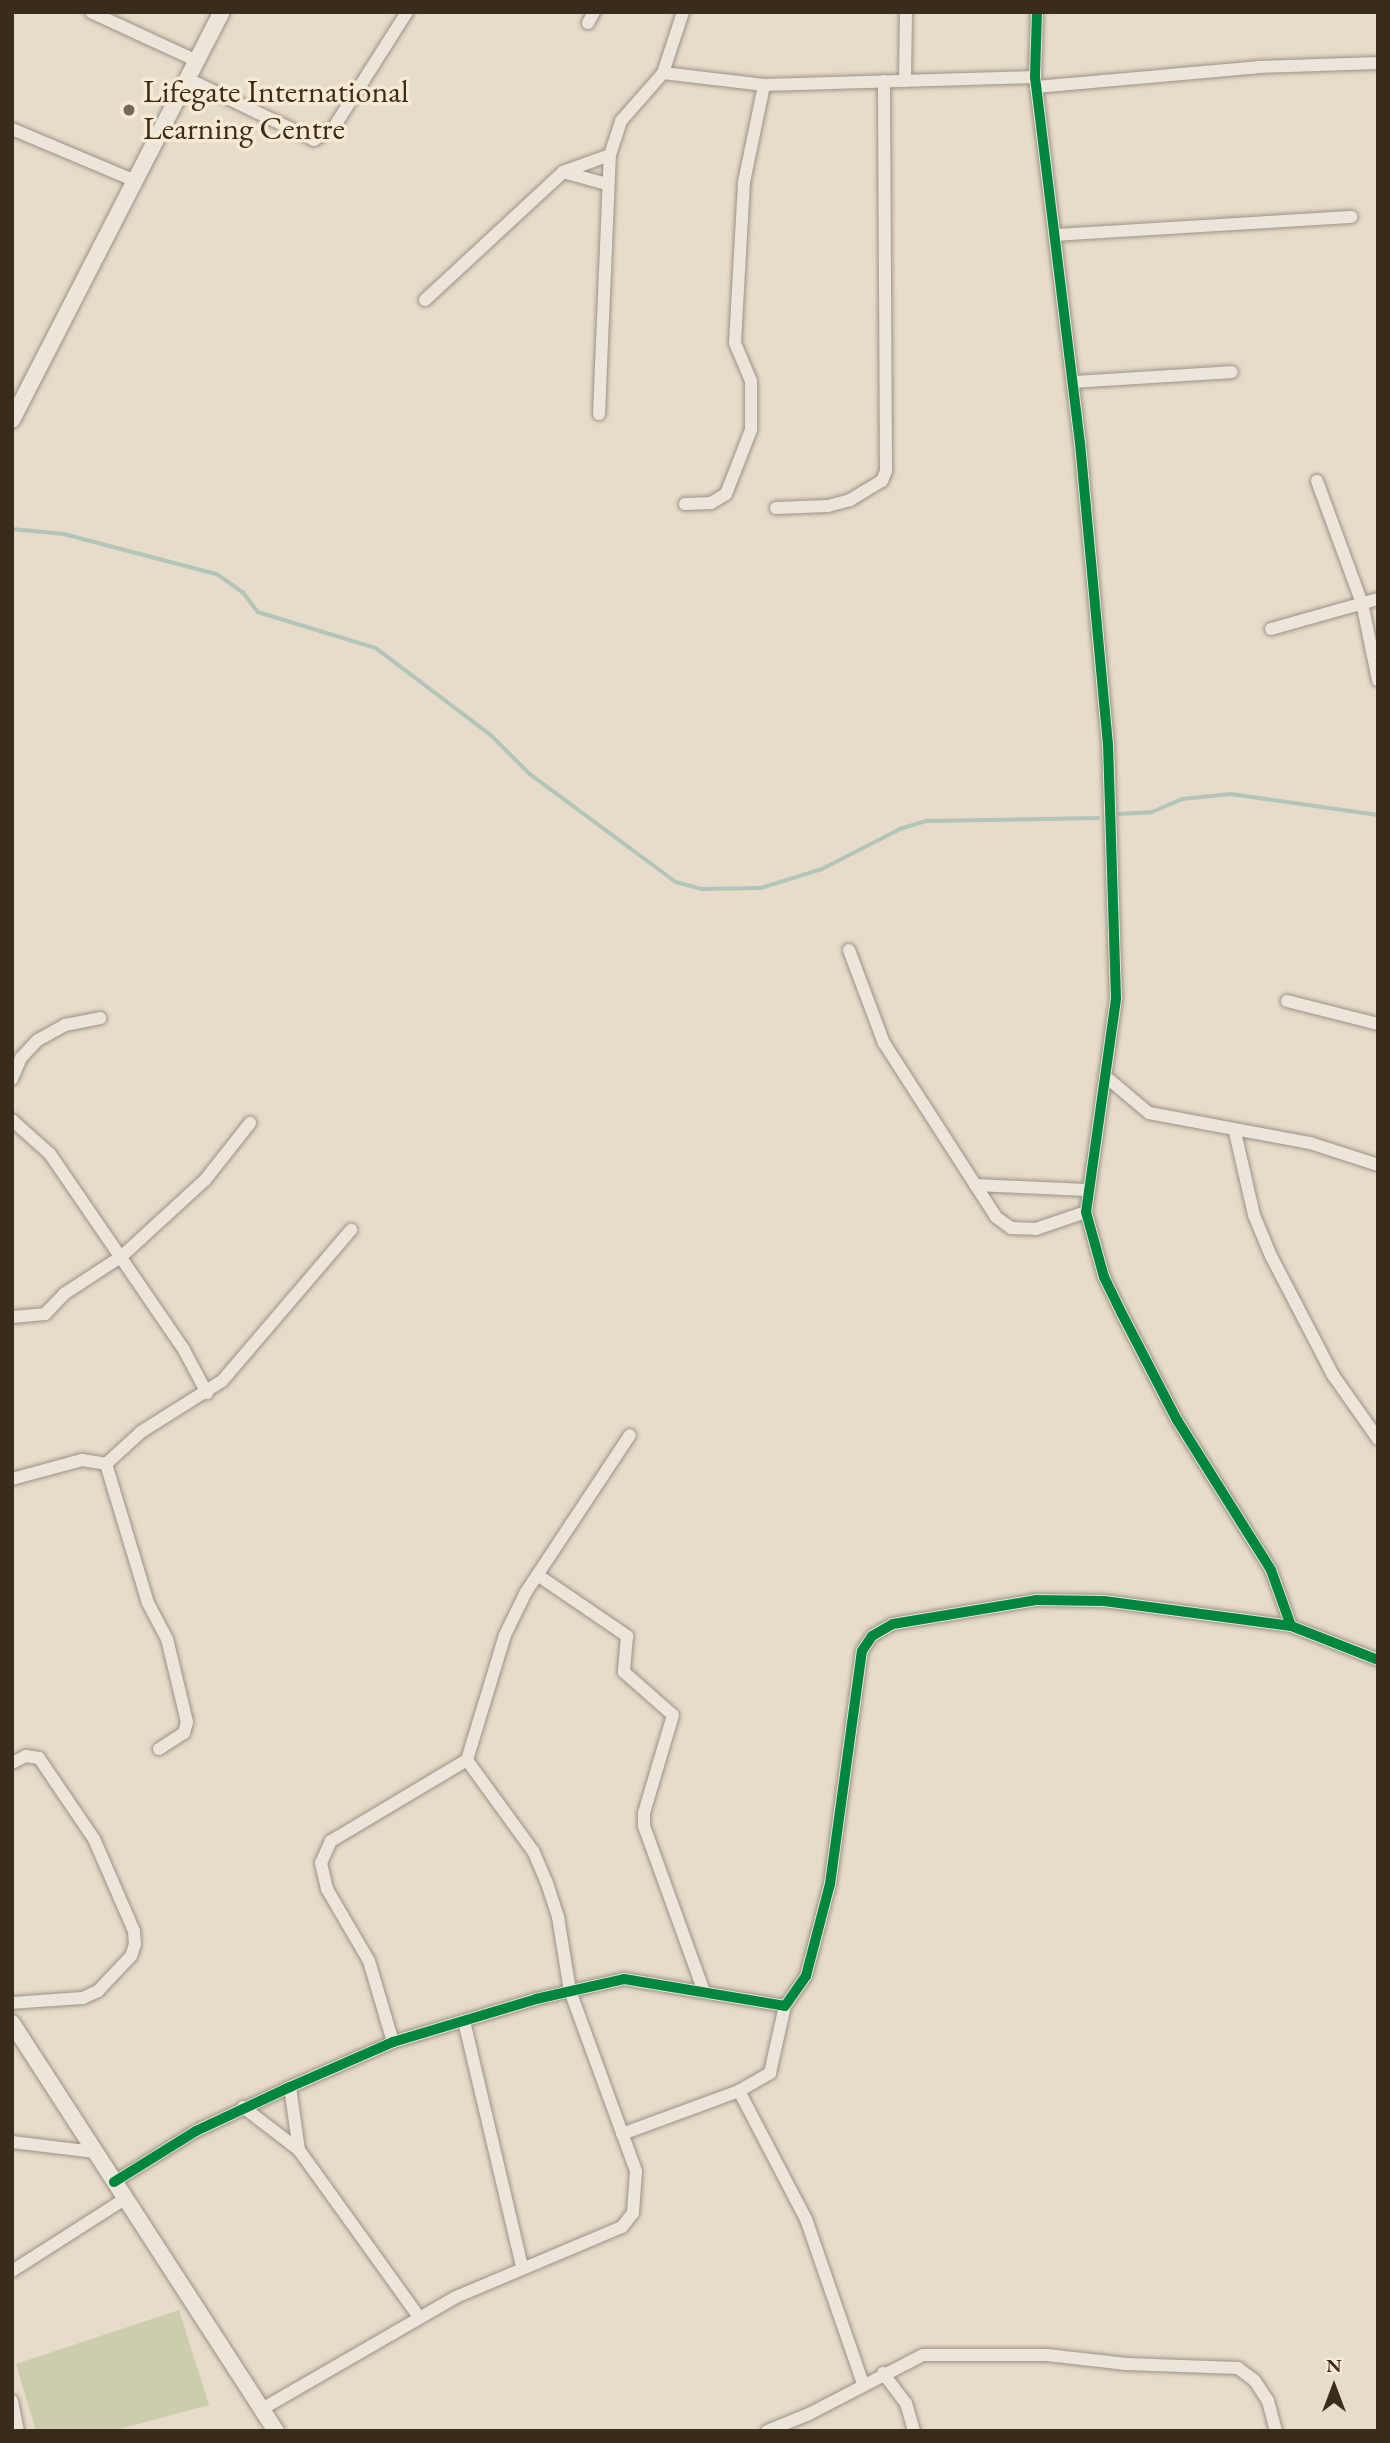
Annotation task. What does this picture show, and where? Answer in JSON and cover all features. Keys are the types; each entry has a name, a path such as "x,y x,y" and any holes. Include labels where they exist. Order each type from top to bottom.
{"street":[{"path":"91,12 197,61"},
{"path":"12,420 222,12"},
{"path":"188,79 314,140 334,127 407,12"},
{"path":"599,414 610,155 621,121 663,73 683,12"},
{"path":"905,81 906,12"},
{"path":"1037,12 1035,82 1073,382 1108,744 1116,999 1086,1212 1104,1277 1122,1314 1177,1420 1271,1570 1291,1626"},
{"path":"671,55 686,73"},
{"path":"663,73 686,73 764,85 884,81 1035,82 1258,67 1378,63"},
{"path":"776,508 850,500 882,481 886,471 884,81"},
{"path":"685,504 711,503 726,494 751,430 751,381 738,356 736,331 744,182 764,85"},
{"path":"12,129 136,181"},
{"path":"425,300 563,172 610,155"},
{"path":"563,172 607,184"},
{"path":"1055,235 1351,218"},
{"path":"1073,382 1232,372"},
{"path":"1317,481 1362,603 1378,680"},
{"path":"1272,629 1378,599"},
{"path":"849,950 884,1043 936,1130 996,1217 1011,1227 1036,1230 1086,1212"},
{"path":"1287,1001 1378,1024"},
{"path":"12,1079 21,1058 38,1041 65,1025 100,1018"},
{"path":"1105,1076 1149,1114 1235,1132 1310,1143 1378,1164"},
{"path":"12,1120 50,1154 184,1350 207,1393"},
{"path":"12,1317 45,1314 64,1294 122,1256 205,1180 250,1123"},
{"path":"1235,1132 1254,1215 1271,1256 1333,1375 1378,1439"},
{"path":"975,1185 1087,1190"},
{"path":"106,1464 141,1432 207,1393 222,1381 351,1230"},
{"path":"393,2042 369,1961 327,1889 321,1863 331,1841 467,1760 505,1635 539,1576 630,1435"},
{"path":"12,1479 82,1460 106,1464"},
{"path":"106,1464 148,1603 167,1639 187,1722 184,1733 159,1749"},
{"path":"539,1576 627,1636 624,1672 673,1715 644,1813 644,1826 703,1989"},
{"path":"622,2134 739,2091 769,2073 785,2007 806,1976 822,1921 855,1682 862,1651 872,1636 893,1625 917,1620 1064,1599 1291,1626 1378,1661"},
{"path":"12,1763 26,1756 39,1758 94,1839 134,1931 135,1944 131,1956 98,1991 83,1998 12,2003"},
{"path":"262,2409 419,2317 522,2266 622,2227 633,2213 636,2171 570,1991 558,1917 542,1871 533,1851 467,1760"},
{"path":"114,2182 243,2107 393,2042 570,1991 624,1979 703,1989 785,2007"},
{"path":"464,2021 522,2266"},
{"path":"12,2023 275,2431"},
{"path":"290,2087 299,2150"},
{"path":"739,2091 806,2219 863,2384"},
{"path":"243,2107 299,2150 419,2317"},
{"path":"12,2142 95,2152"},
{"path":"12,2271 126,2198"},
{"path":"767,2431 809,2414 883,2372 923,2355 1047,2355 1126,2364 1238,2368 1255,2381 1268,2401 1276,2431"},
{"path":"883,2372 906,2403 915,2431"},
{"path":"12,2401 18,2431"}],"green space":[{"path":"179,2310 209,2405 112,2431 36,2431 16,2364"}],"waterway":[{"path":"12,529 64,534 217,574 243,592 258,612 376,648 491,735 530,774 676,882 703,889 761,888 822,869 900,829 927,821 1098,818"},
{"path":"1119,814 1152,812 1182,799 1231,794 1378,815"}],"cycle path":[{"path":"1037,12 1035,77 1080,443 1108,744 1116,999 1086,1212 1104,1277 1122,1314 1177,1420 1271,1570 1291,1626"},
{"path":"114,2182 196,2131 393,2042 536,1999 624,1979 785,2006 806,1976 830,1884 862,1651 872,1636 893,1624 1036,1600 1104,1601 1291,1626 1378,1660"}],"place":[{"name":"Lifegate International Learning Centre","path":"129,110"}]}
